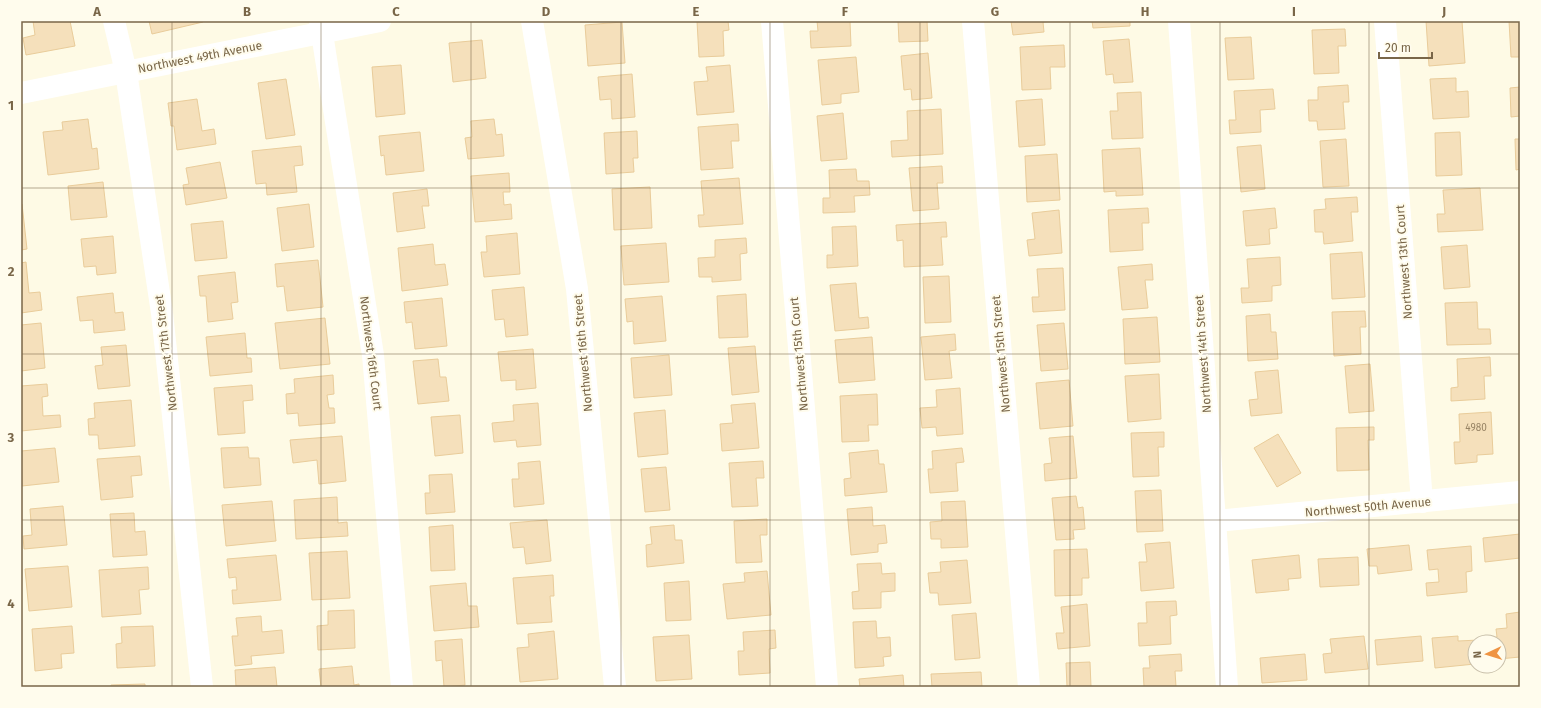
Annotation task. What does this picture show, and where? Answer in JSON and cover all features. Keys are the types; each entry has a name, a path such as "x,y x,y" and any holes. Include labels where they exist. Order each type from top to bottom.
{"street":[{"name":"Northwest 17th Street","path":"114,21 126,72 162,313 202,687"},
{"name":"Northwest 49th Avenue","path":"21,93 126,72 321,27 380,21"},
{"name":"Northwest 16th Street","path":"532,21 577,289 615,687"},
{"name":"Northwest 15th Court","path":"772,21 827,687"},
{"name":"Northwest 15th Street","path":"973,21 1029,687"},
{"name":"Northwest 14th Street","path":"1179,21 1227,687"},
{"name":"Northwest 13th Court","path":"1385,21 1422,502"},
{"name":"Northwest 16th Court","path":"321,27 373,355 402,687"},
{"name":"Northwest 50th Avenue","path":"1216,521 1520,492"}],"building":[{"path":"33,21 70,21 75,46 26,55 23,38 35,35"},
{"path":"149,21 203,21 203,22 152,34"},
{"path":"697,21 728,21 729,30 723,31 724,56 699,57"},
{"path":"817,21 850,21 851,46 811,48 810,31 818,31"},
{"path":"898,21 927,21 928,41 899,42"},
{"path":"1011,21 1052,21 1043,22 1044,32 1013,35"},
{"path":"1092,21 1130,21 1130,26 1093,28"},
{"path":"1426,21 1462,21 1465,63 1429,66"},
{"path":"1509,21 1520,21 1520,57 1511,57"},
{"path":"622,22 625,63 588,66 585,25"},
{"path":"1345,29 1346,46 1338,46 1339,73 1314,74 1312,30"},
{"path":"1251,37 1254,79 1228,80 1225,38"},
{"path":"1129,39 1133,82 1114,83 1113,74 1106,75 1103,41"},
{"path":"482,40 486,78 453,82 449,43"},
{"path":"1064,45 1065,67 1050,67 1051,89 1022,90 1020,47"},
{"path":"928,53 932,98 912,100 911,89 904,90 901,56"},
{"path":"856,57 859,92 841,94 841,103 822,105 818,60"},
{"path":"401,65 405,114 376,117 372,67"},
{"path":"730,65 734,112 697,115 694,82 708,81 706,67"},
{"path":"632,74 635,117 612,119 611,99 600,100 598,77"},
{"path":"1456,78 1456,92 1468,91 1469,117 1433,119 1430,79"},
{"path":"286,79 295,135 266,139 258,83"},
{"path":"1348,85 1349,102 1343,102 1345,129 1318,130 1317,121 1309,121 1308,100 1318,100 1318,87"},
{"path":"1520,87 1520,116 1511,117 1510,88"},
{"path":"1273,89 1275,109 1260,110 1261,132 1230,134 1229,120 1236,120 1234,91"},
{"path":"1141,92 1143,138 1112,139 1110,111 1118,111 1117,93"},
{"path":"197,99 202,131 214,129 216,144 177,150 174,126 171,126 168,103"},
{"path":"1042,99 1045,145 1019,147 1016,101"},
{"path":"941,109 943,154 892,157 891,141 908,140 907,111"},
{"path":"843,113 847,159 821,161 817,116"},
{"path":"88,119 92,149 97,148 99,169 48,175 43,132 63,130 62,122"},
{"path":"494,119 496,135 502,134 504,156 468,159 465,138 472,137 471,121"},
{"path":"738,124 739,141 731,141 733,168 701,170 698,127"},
{"path":"637,131 638,158 633,158 634,172 606,174 604,133"},
{"path":"420,132 424,171 386,175 384,155 381,156 379,136"},
{"path":"1460,132 1462,175 1436,176 1435,133"},
{"path":"1346,139 1349,186 1323,187 1320,141"},
{"path":"1515,139 1520,139 1520,169 1516,170"},
{"path":"1261,145 1265,189 1241,192 1237,147"},
{"path":"301,146 303,165 294,166 297,192 267,195 266,183 256,184 252,151"},
{"path":"1140,148 1143,195 1116,196 1116,191 1104,192 1102,150"},
{"path":"1057,154 1060,200 1027,202 1025,156"},
{"path":"220,162 227,198 186,205 183,185 189,184 186,168"},
{"path":"942,166 943,183 937,183 939,209 913,211 909,168"},
{"path":"856,169 857,181 869,181 870,195 854,196 855,212 823,213 823,198 830,198 829,170"},
{"path":"509,173 510,192 503,192 504,205 511,204 512,219 475,222 471,176"},
{"path":"739,178 743,224 699,227 698,215 704,215 701,181"},
{"path":"103,182 107,217 71,220 68,186"},
{"path":"650,187 652,228 614,230 612,189"},
{"path":"1480,188 1483,230 1438,232 1437,214 1445,214 1443,190"},
{"path":"427,189 429,206 422,206 425,228 397,232 393,193"},
{"path":"1357,197 1358,212 1351,212 1353,241 1324,244 1323,232 1315,232 1314,210 1326,209 1325,199"},
{"path":"21,204 27,249 21,250"},
{"path":"309,204 314,247 282,251 277,208"},
{"path":"1148,208 1149,223 1142,223 1143,250 1110,252 1108,210"},
{"path":"1275,208 1277,228 1269,229 1270,244 1246,246 1243,211"},
{"path":"1059,210 1062,253 1029,256 1027,240 1035,239 1032,213"},
{"path":"223,221 227,258 195,261 191,224"},
{"path":"946,222 947,237 941,237 943,265 904,267 903,240 897,241 896,225"},
{"path":"856,226 858,266 827,268 827,255 833,255 832,227"},
{"path":"517,233 520,274 484,277 481,252 487,252 486,236"},
{"path":"113,236 116,273 97,275 96,266 84,267 81,239"},
{"path":"746,238 747,253 740,254 741,280 712,282 712,277 699,277 698,258 715,257 715,240"},
{"path":"666,243 669,282 624,285 621,246"},
{"path":"433,244 435,265 445,264 448,285 402,291 398,248"},
{"path":"1467,245 1470,287 1444,289 1441,247"},
{"path":"1362,252 1365,297 1332,299 1330,254"},
{"path":"1280,257 1281,285 1272,286 1272,301 1242,303 1241,288 1249,288 1247,259"},
{"path":"318,260 323,307 287,311 284,286 277,287 275,264"},
{"path":"26,262 29,293 40,292 42,310 21,313 21,263"},
{"path":"1152,264 1153,280 1145,280 1148,308 1122,310 1118,267"},
{"path":"1063,268 1065,310 1033,312 1032,297 1039,297 1037,269"},
{"path":"235,272 238,302 231,303 233,319 208,322 206,296 200,296 198,276"},
{"path":"949,276 951,322 925,323 923,277"},
{"path":"856,283 859,318 868,317 869,328 835,331 830,285"},
{"path":"524,287 528,335 506,337 504,319 495,320 492,290"},
{"path":"113,293 115,313 123,312 125,330 94,333 93,320 80,321 77,297"},
{"path":"746,294 748,337 719,338 717,296"},
{"path":"662,296 666,341 634,344 633,321 627,322 625,299"},
{"path":"442,298 447,346 415,349 412,322 406,323 404,302"},
{"path":"1477,302 1478,329 1490,329 1491,344 1447,345 1445,303"},
{"path":"1365,311 1366,327 1360,327 1361,354 1334,356 1332,312"},
{"path":"1270,314 1271,332 1276,332 1278,359 1248,361 1246,316"},
{"path":"1157,317 1160,362 1125,364 1123,319"},
{"path":"325,318 330,364 280,369 275,323"},
{"path":"41,323 45,368 21,371 21,325"},
{"path":"1064,323 1068,369 1041,371 1037,325"},
{"path":"245,333 247,358 251,358 252,372 210,376 206,337"},
{"path":"955,334 956,350 949,351 952,378 925,380 921,337"},
{"path":"872,337 875,380 839,383 835,340"},
{"path":"126,345 130,386 98,389 95,366 103,365 101,347"},
{"path":"755,346 759,392 732,395 728,348"},
{"path":"533,349 536,388 516,390 516,380 501,381 498,352"},
{"path":"669,355 672,395 634,398 631,358"},
{"path":"1490,357 1491,376 1484,376 1485,399 1451,401 1451,388 1458,387 1457,359"},
{"path":"438,359 440,377 446,377 449,401 418,404 413,361"},
{"path":"1370,364 1374,411 1349,413 1345,366"},
{"path":"1278,370 1282,413 1251,416 1249,400 1258,399 1255,372"},
{"path":"1159,374 1161,419 1128,422 1125,376"},
{"path":"333,375 334,394 327,395 329,408 334,408 335,423 299,426 298,413 287,414 286,394 295,393 294,379"},
{"path":"1069,380 1073,426 1040,429 1036,383"},
{"path":"47,384 48,396 42,397 43,416 60,415 61,427 21,431 21,386"},
{"path":"252,385 253,400 243,401 245,433 218,435 214,388"},
{"path":"960,388 963,434 937,436 936,427 922,428 920,408 937,407 936,390"},
{"path":"877,394 878,425 868,425 869,441 842,442 840,396"},
{"path":"131,400 135,446 99,449 98,435 89,435 88,419 95,418 94,403"},
{"path":"538,403 541,445 517,447 516,440 494,442 492,423 514,421 513,405"},
{"path":"755,403 759,448 722,451 720,424 733,423 731,405"},
{"path":"665,410 668,454 638,457 634,413"},
{"path":"1491,412 1493,454 1477,455 1477,462 1455,464 1454,442 1460,442 1459,414"},
{"path":"460,415 463,453 435,456 431,417"},
{"path":"1374,427 1374,440 1368,440 1369,470 1337,471 1336,428"},
{"path":"1164,432 1164,447 1158,447 1159,476 1133,477 1131,433"},
{"path":"1278,434 1301,473 1277,487 1254,448"},
{"path":"342,436 346,481 319,484 317,460 293,463 290,440"},
{"path":"1073,436 1077,478 1045,481 1044,464 1052,463 1049,438"},
{"path":"248,447 249,458 259,458 261,485 224,488 221,448"},
{"path":"55,448 59,482 22,486 21,451"},
{"path":"962,448 964,462 956,463 958,491 930,493 928,469 933,469 932,451"},
{"path":"878,450 879,464 884,464 887,492 845,496 844,479 851,478 849,453"},
{"path":"140,456 142,475 131,476 133,497 101,500 97,459"},
{"path":"540,461 544,504 514,507 512,479 519,479 518,463"},
{"path":"763,461 764,478 756,478 758,506 732,507 729,463"},
{"path":"666,467 670,510 645,512 641,469"},
{"path":"452,474 455,512 426,514 425,493 430,493 429,475"},
{"path":"1161,490 1163,531 1137,532 1135,491"},
{"path":"1076,496 1078,508 1083,507 1085,529 1073,530 1074,539 1056,540 1052,498"},
{"path":"337,497 338,523 347,522 348,536 296,539 294,500"},
{"path":"272,501 276,541 226,546 222,505"},
{"path":"965,501 968,547 941,548 941,539 931,539 930,522 942,521 941,502"},
{"path":"63,506 67,545 24,549 23,536 32,535 30,509"},
{"path":"872,507 873,526 885,525 887,543 878,544 878,552 851,555 847,509"},
{"path":"134,513 135,532 145,531 147,555 113,557 110,514"},
{"path":"767,519 767,535 760,535 762,562 736,563 734,521"},
{"path":"547,520 551,561 526,564 524,547 513,548 510,523"},
{"path":"453,525 455,570 431,571 429,527"},
{"path":"674,525 675,540 682,540 684,563 647,567 646,545 652,544 650,527"},
{"path":"1520,534 1520,558 1485,562 1483,538"},
{"path":"1170,542 1174,588 1141,591 1139,562 1147,562 1145,544"},
{"path":"1409,545 1412,570 1378,574 1377,566 1369,566 1367,549"},
{"path":"1471,546 1472,571 1466,572 1467,592 1427,596 1426,583 1439,582 1438,569 1429,570 1427,550"},
{"path":"1087,549 1089,578 1082,578 1082,595 1055,596 1054,550"},
{"path":"347,551 350,598 312,600 309,553"},
{"path":"276,555 281,600 233,604 232,590 237,590 236,577 229,578 227,559"},
{"path":"1299,555 1301,578 1288,579 1289,590 1256,593 1252,560"},
{"path":"1358,557 1359,585 1320,587 1318,559"},
{"path":"967,560 971,603 939,605 938,593 930,593 928,573 941,572 940,562"},
{"path":"881,563 882,574 895,573 895,591 881,592 881,608 853,609 852,592 859,591 857,564"},
{"path":"68,566 72,607 29,611 25,569"},
{"path":"148,567 149,589 139,590 141,614 102,617 99,570"},
{"path":"767,571 771,615 727,619 723,584 745,582 744,573"},
{"path":"553,575 554,596 550,596 552,622 517,624 513,578"},
{"path":"689,581 691,620 666,621 664,583"},
{"path":"466,583 468,606 477,606 479,627 434,631 430,586"},
{"path":"1176,601 1177,615 1170,616 1171,644 1139,646 1138,623 1147,623 1146,602"},
{"path":"1087,604 1090,646 1058,649 1056,633 1064,633 1061,607"},
{"path":"354,610 355,648 318,650 317,626 328,625 328,611"},
{"path":"1520,612 1520,657 1507,658 1507,634 1497,634 1496,629 1507,628 1506,614"},
{"path":"976,613 980,658 955,660 952,615"},
{"path":"261,616 262,632 282,630 284,653 251,656 252,664 235,666 232,636 238,636 236,618"},
{"path":"876,621 877,638 890,637 891,656 883,657 884,666 855,668 853,622"},
{"path":"72,626 74,653 61,654 62,668 35,671 32,629"},
{"path":"153,626 155,666 117,668 116,644 122,643 121,627"},
{"path":"775,630 776,648 769,649 770,673 739,675 738,651 744,651 743,632"},
{"path":"554,631 558,679 520,682 517,648 529,647 528,634"},
{"path":"689,635 692,679 656,681 653,637"},
{"path":"1364,636 1368,669 1325,673 1323,654 1332,653 1330,639"},
{"path":"1421,636 1423,661 1377,665 1375,640"},
{"path":"1458,636 1458,641 1467,641 1467,665 1435,668 1432,638"},
{"path":"462,639 465,685 444,687 442,660 436,661 435,641"},
{"path":"1181,654 1182,671 1175,671 1176,687 1144,687 1143,668 1150,668 1149,656"},
{"path":"1305,654 1307,680 1262,683 1260,658"},
{"path":"1090,662 1091,687 1067,687 1066,663"},
{"path":"352,666 354,685 359,684 359,687 321,687 319,669"},
{"path":"275,667 277,687 236,687 235,670"},
{"path":"981,672 982,687 932,687 931,674"},
{"path":"903,675 904,687 860,687 859,679"},
{"path":"145,684 145,687 111,687 111,685"}]}
